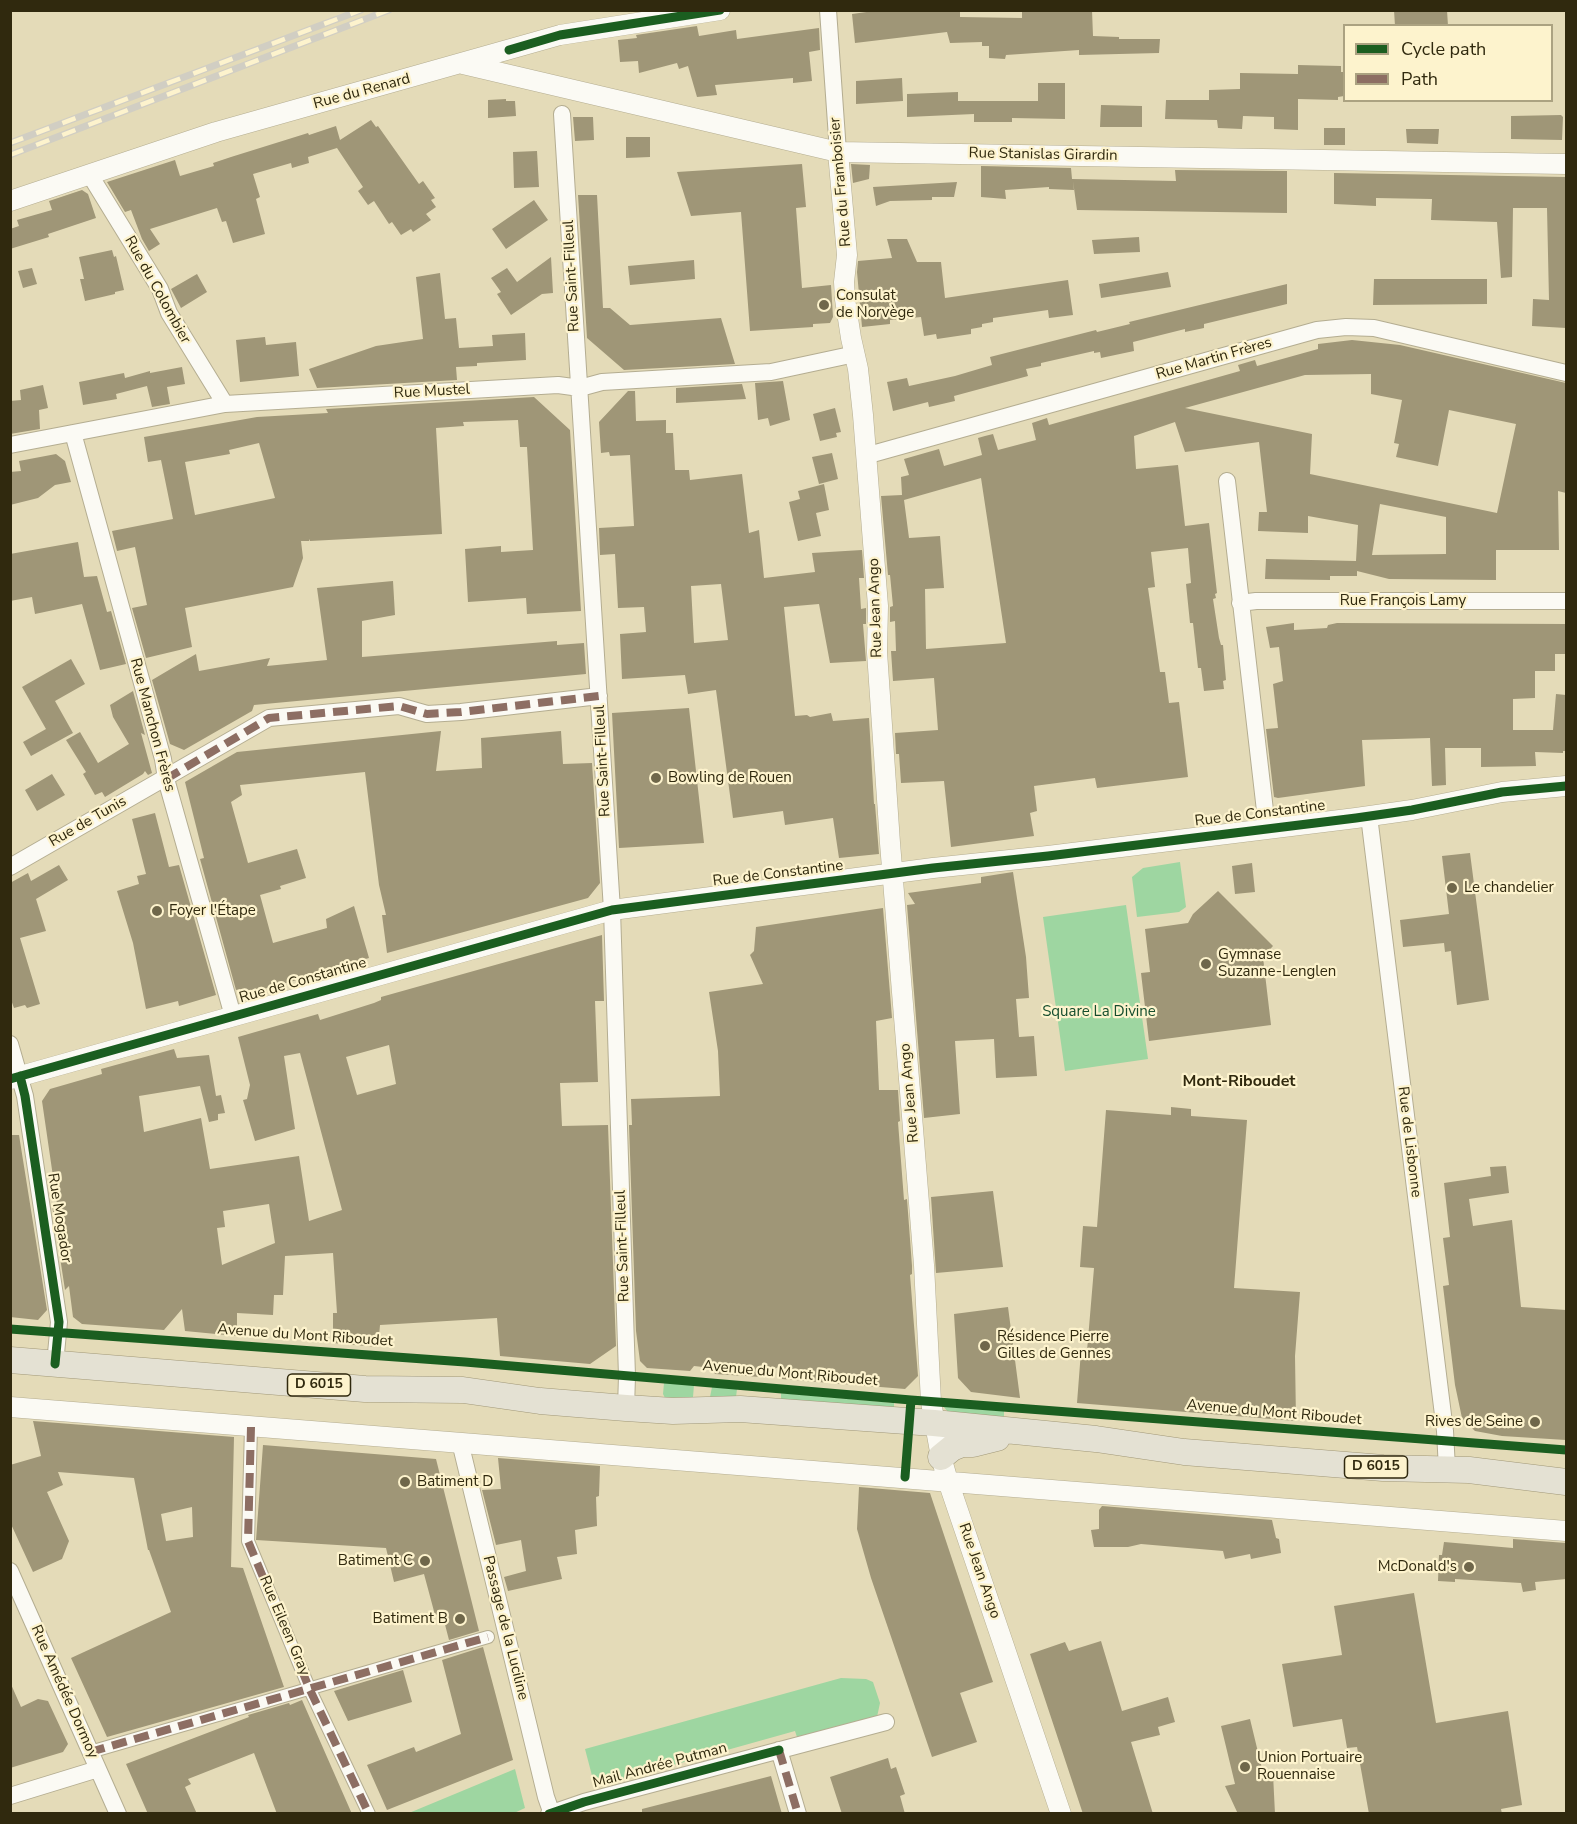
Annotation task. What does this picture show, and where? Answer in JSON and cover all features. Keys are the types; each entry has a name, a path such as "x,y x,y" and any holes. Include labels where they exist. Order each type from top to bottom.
{"main road":[{"name":"D 6015","path":"10,1360 365,1389 463,1390 540,1401 626,1408 673,1411 740,1409 934,1423 1096,1438 1184,1452 1383,1468 1447,1469 1566,1482"},
{"name":"D 6015","path":"945,1469 952,1448 1018,1432"}],"street":[{"name":"Rue du Renard","path":"10,201 216,132 560,35 720,10"},
{"name":"Rue du Framboisier","path":"828,10 847,255 845,291 855,354"},
{"path":"509,50 528,79"},
{"name":"Rue Stanislas Girardin","path":"463,64 838,152 1566,164"},
{"name":"Rue Saint-Filleul","path":"562,114 612,910 627,1368 626,1408"},
{"name":"Rue du Colombier","path":"90,175 160,289 169,314 225,404"},
{"name":"Rue Martin Frères","path":"866,456 1317,330 1346,327 1374,328 1566,373"},
{"name":"Rue Mustel","path":"10,445 225,404 558,385 580,388 602,382 771,372 855,354"},
{"name":"Rue Jean Ango","path":"855,354 862,405 878,606 877,652 934,1423 945,1469 1060,1814"},
{"name":"Rue Manchon Frères","path":"73,433 163,759 166,779 233,1016"},
{"path":"1227,481 1267,828"},
{"name":"Rue François Lamy","path":"1240,603 1257,601 1566,601"},
{"name":"Rue de Tunis","path":"10,867 269,718 399,706 427,714 461,712 599,696"},
{"name":"Rue de Constantine","path":"15,1078 612,910 1369,816 1502,792 1566,786"},
{"name":"Rue de Lisbonne","path":"1369,816 1445,1431 1447,1469"},
{"name":"Rue Mogador","path":"10,1044 15,1078 25,1096 59,1322 54,1364"},
{"path":"10,1407 460,1442 945,1469 1566,1531"},
{"name":"Rue Eileen Gray","path":"250,1427 248,1542 310,1690 369,1814"},
{"name":"Passage de la Luciline","path":"460,1442 551,1813"},
{"name":"Rue Amédée Dormoy","path":"10,1571 118,1814"},
{"path":"90,1752 488,1637"},
{"name":"Mail Andrée Putman","path":"551,1813 584,1802 886,1722"},
{"path":"779,1750 798,1814"},
{"path":"10,1796 98,1769"}],"green space":[{"path":"1180,862 1186,907 1179,912 1137,917 1132,877 1143,868"},
{"name":"Square La Divine","path":"1126,905 1148,1059 1065,1071 1043,917"},
{"path":"664,1383 694,1385 693,1397 665,1398"},
{"path":"712,1387 737,1389 736,1397 710,1397"},
{"path":"781,1393 894,1403 894,1409 781,1399"},
{"path":"943,1406 1004,1411 1004,1418 948,1412"},
{"path":"841,1678 866,1679 873,1682 880,1703 877,1717 797,1737 795,1731 595,1787 585,1749"},
{"path":"515,1769 525,1808 512,1814 409,1813"}],"building":[{"path":"881,10 960,10 960,17 1022,18 1022,10 1092,10 1093,36 1119,37 1119,39 1160,39 1159,53 1079,55 1079,50 1006,55 1005,59 989,58 989,46 982,46 982,42 950,43 947,32 855,43 852,14"},
{"path":"1394,10 1447,10 1448,24 1395,24"},
{"path":"697,26 699,36 736,30 737,39 819,28 820,50 809,52 812,81 793,83 793,78 715,85 717,95 697,97 688,66 679,69 677,63 639,73 638,61 620,62 618,40"},
{"path":"1298,65 1341,66 1341,72 1343,72 1343,96 1338,97 1338,100 1298,99 1298,130 1274,129 1274,117 1243,116 1242,129 1218,128 1217,120 1165,119 1166,100 1209,100 1209,90 1240,89 1240,73 1298,74"},
{"path":"902,78 903,101 856,104 856,81"},
{"path":"1038,83 1065,83 1065,119 1012,118 1012,122 974,122 974,114 907,117 907,94 958,92 958,101 1038,101"},
{"path":"506,99 506,101 515,101 516,116 488,118 488,100"},
{"path":"1101,105 1142,106 1142,127 1100,127"},
{"path":"1561,115 1563,117 1562,140 1511,139 1511,116"},
{"path":"573,117 593,117 594,140 575,141"},
{"path":"371,120 376,127 378,126 419,184 423,181 435,198 431,200 436,207 426,214 431,220 413,232 411,229 401,235 392,222 389,224 374,201 368,205 358,191 363,187 337,148 308,157 309,163 292,168 291,163 253,174 260,197 256,199 265,234 233,243 226,221 222,222 217,208 150,229 160,244 149,251 131,210 125,212 107,182 175,160 180,176 214,166 213,163 231,157 336,126 340,140"},
{"path":"1324,128 1345,128 1345,145 1324,145"},
{"path":"1406,129 1439,129 1438,144 1407,143"},
{"path":"626,137 650,137 650,157 626,158"},
{"path":"537,151 539,187 514,188 513,152"},
{"path":"802,164 806,207 796,208 802,288 831,285 833,317 830,323 813,324 813,327 750,331 741,212 691,216 677,172"},
{"path":"851,164 870,165 869,179 853,183"},
{"path":"981,166 1071,168 1072,179 1176,181 1175,170 1287,171 1287,213 1077,210 1073,181 1074,190 1049,189 1049,187 1005,190 1006,199 981,197"},
{"path":"1334,173 1566,177 1566,328 1532,326 1533,299 1549,300 1547,208 1513,208 1512,277 1501,278 1497,222 1431,220 1432,199 1376,198 1376,206 1334,204"},
{"path":"957,182 954,197 890,201 876,206 873,187"},
{"path":"82,190 88,194 96,218 48,234 49,237 10,249 10,229 19,226 17,220 52,210 49,201"},
{"path":"578,195 597,195 603,308 610,308 630,325 721,318 735,364 624,370 587,338"},
{"path":"534,200 548,220 506,249 492,229"},
{"path":"1139,237 1140,252 1094,254 1092,240"},
{"path":"887,239 907,239 917,262 941,262 945,298 1068,280 1073,315 1049,318 1048,310 993,318 993,322 971,329 971,334 937,339 936,334 924,336 921,317 890,320 890,324 862,327 858,261 892,258"},
{"path":"112,250 114,257 116,256 124,290 85,301 80,279 84,279 79,257"},
{"path":"551,257 553,293 542,294 511,315 497,294 501,292 491,278 507,268 517,282"},
{"path":"694,260 695,279 630,285 628,266"},
{"path":"32,268 37,284 23,288 18,271"},
{"path":"1168,272 1171,287 1101,298 1099,284"},
{"path":"440,273 445,319 456,318 459,348 493,346 492,335 525,333 526,360 477,363 477,366 456,367 457,380 317,388 309,369 376,346 423,339 416,277"},
{"path":"197,274 207,292 181,308 171,289"},
{"path":"1374,279 1487,279 1487,304 1373,305"},
{"path":"1287,284 1287,304 1204,324 1204,328 1185,332 1185,329 1133,342 1134,351 1101,358 1100,352 1094,353 1094,351 1041,363 1041,366 1026,369 1028,376 954,396 955,401 929,407 928,402 893,411 887,382 907,378 909,386 955,376 992,365 990,357"},
{"path":"265,337 266,345 296,342 299,376 240,382 236,340"},
{"path":"1352,340 1400,345 1566,383 1566,493 1558,491 1559,550 1496,550 1496,580 1389,579 1357,571 1357,576 1330,576 1330,580 1265,579 1266,559 1356,561 1358,525 1308,516 1308,533 1258,531 1259,512 1267,512 1259,442 1185,452 1175,422 1134,436 1136,469 1178,465 1185,526 1209,523 1217,593 1216,598 1213,599 1219,638 1223,645 1226,680 1223,681 1224,689 1204,691 1201,668 1198,668 1186,584 1191,583 1188,548 1151,552 1155,587 1148,588 1160,672 1165,672 1169,703 1179,702 1188,777 1097,788 1095,778 1034,786 1037,811 1030,813 1034,836 951,847 944,781 901,783 899,754 896,754 895,733 938,730 934,678 893,681 891,651 896,651 895,621 890,622 890,607 893,606 881,496 902,495 901,477 909,475 904,459 939,449 944,466 982,455 978,438 993,434 998,450 1036,440 1032,423 1047,418 1049,425 1240,371 1238,365 1255,360 1257,366 1318,349 1318,344","holes":["1371,374 1371,394 1402,400 1394,443 1399,444 1396,457 1438,466 1449,410 1516,424 1497,513 1310,474 1312,434 1185,408 1305,375","981,478 1006,643 926,649 925,589 944,588 940,536 909,538 904,500","1380,504 1446,517 1446,554 1372,555"]},
{"path":"182,367 185,384 167,387 170,404 152,407 147,386 116,394 117,399 83,405 79,382 124,373 125,378 150,371 150,373"},
{"path":"783,381 790,420 770,426 768,418 758,420 755,383"},
{"path":"742,384 746,399 676,403 676,388"},
{"path":"43,385 48,408 39,410 40,429 10,434 10,401 21,400 20,390"},
{"path":"628,391 635,391 636,421 666,420 666,433 673,433 675,470 689,470 690,480 742,474 749,533 759,530 764,578 815,572 812,553 862,550 864,578 859,578 861,609 866,608 866,624 863,624 866,661 830,663 819,604 784,607 795,716 810,717 831,713 833,721 869,718 879,854 839,858 833,818 785,825 783,811 733,818 716,690 688,694 685,675 622,679 620,634 646,632 644,607 618,608 615,554 600,555 599,528 634,526 630,455 610,456 609,452 601,453 599,422","holes":["721,584 728,640 694,643 691,586"]},
{"path":"534,397 570,430 581,611 527,614 526,598 468,602 465,549 501,546 501,552 533,550 527,447 520,447 518,420 463,422 464,426 436,428 442,534 301,541 303,558 293,587 185,608 192,647 146,658 132,608 147,605 135,547 117,551 112,531 173,519 161,460 148,462 144,437 257,417 328,413 326,409","holes":["259,443 275,498 195,515 185,462 230,454 229,450"]},
{"path":"835,408 841,432 836,433 837,437 820,441 813,414"},
{"path":"832,453 838,479 819,484 812,457"},
{"path":"56,454 65,461 71,482 55,485 38,498 10,505 10,472 21,471 19,461"},
{"path":"824,484 829,510 816,513 821,536 798,541 789,502 800,499 798,491"},
{"path":"78,542 84,577 97,576 107,612 111,611 126,664 100,670 82,604 35,614 32,597 10,601 10,554"},
{"path":"393,581 395,615 362,621 362,657 557,641 557,645 584,643 586,674 254,705 252,711 184,750 170,744 152,680 196,654 199,671 270,658 267,666 327,660 317,588"},
{"path":"1294,623 1294,630 1327,628 1328,625 1337,623 1566,624 1565,654 1555,654 1555,671 1535,671 1535,698 1513,699 1513,730 1553,730 1556,694 1566,695 1566,751 1563,753 1535,752 1536,766 1481,767 1481,748 1445,748 1446,785 1432,786 1430,738 1362,740 1365,786 1274,797 1266,729 1278,728 1273,684 1283,681 1279,647 1270,648 1266,627"},
{"path":"71,659 85,684 55,701 73,733 31,756 23,742 46,729 22,687"},
{"path":"133,691 152,773 148,775 145,771 105,797 102,792 95,795 83,774 86,772 66,740 80,732 98,763 129,744 113,717 110,705"},
{"name":"Bowling de Rouen","path":"689,708 704,843 619,848 612,713"},
{"path":"441,731 436,771 482,768 481,738 561,731 563,764 592,763 600,883 588,898 387,953 382,915 386,915 379,885 365,772 240,785 242,795 231,802 248,863 297,849 306,878 260,895 273,943 327,928 326,919 354,906 369,958 256,991 255,989 241,993 240,989 236,990 200,859 204,858 185,782 237,752"},
{"path":"52,774 65,795 37,811 25,790"},
{"path":"155,813 169,867 179,865 216,995 179,1006 178,1001 146,1009 133,943 117,891 139,884 137,876 146,874 132,819"},
{"path":"1470,853 1489,1000 1457,1005 1451,951 1445,952 1444,943 1403,947 1400,920 1449,914 1442,856"},
{"path":"1252,863 1255,892 1235,894 1232,866"},
{"path":"59,865 68,880 36,899 46,931 20,938 40,1004 27,1008 25,1005 14,1008 10,997 10,883 28,873 31,881"},
{"path":"1013,872 1026,957 1029,998 1016,999 1019,1037 1034,1036 1037,1076 996,1078 994,1039 955,1041 960,1114 924,1118 907,905 915,904 908,893 981,883 981,877"},
{"name":"Gymnase Suzanne-Lenglen","path":"1218,891 1273,946 1263,957 1271,1025 1149,1041 1141,973 1150,972 1145,929 1188,923 1193,914"},
{"path":"883,908 892,1018 876,1021 879,1090 898,1090 900,1121 898,1122 904,1200 907,1199 918,1376 905,1389 782,1379 780,1366 761,1377 715,1374 712,1368 694,1366 690,1371 647,1368 640,1361 636,1331 629,1125 632,1125 631,1099 720,1096 718,1051 709,992 763,984 750,955 754,951 756,927"},
{"path":"602,935 604,1001 595,1001 598,1082 560,1083 562,1126 608,1125 616,1346 590,1364 500,1356 497,1318 380,1325 378,1347 333,1343 333,1313 337,1313 333,1253 285,1256 283,1295 274,1295 273,1315 237,1313 237,1336 185,1331 182,1309 164,1330 82,1324 73,1317 69,1286 65,1290 52,1205 57,1204 42,1101 50,1089 102,1074 101,1069 174,1049 177,1058 209,1055 216,1096 221,1095 225,1113 218,1114 218,1120 209,1122 200,1086 139,1096 144,1132 201,1118 210,1169 299,1156 309,1221 342,1210 300,1053 284,1056 295,1129 255,1141 243,1100 247,1099 250,1085 238,1037 318,1014 320,1020 374,1003 381,1000 381,997","holes":["389,1045 396,1084 357,1095 346,1057","269,1204 275,1243 222,1265 217,1228 225,1227 223,1211"]},
{"path":"1171,1107 1191,1109 1191,1116 1247,1120 1234,1288 1300,1292 1295,1356 1296,1421 1077,1403 1081,1351 1087,1351 1094,1268 1080,1267 1083,1226 1097,1227 1106,1110 1171,1115"},
{"path":"10,1135 19,1135 47,1310 38,1320 10,1317"},
{"path":"1506,1166 1509,1193 1469,1199 1473,1226 1512,1220 1521,1307 1566,1310 1566,1440 1502,1436 1475,1431 1462,1418 1455,1385 1443,1286 1449,1285 1443,1238 1450,1237 1444,1183 1491,1176 1490,1167"},
{"path":"993,1191 1003,1267 936,1273 931,1197"},
{"name":"Résidence Pierre Gilles de Gennes","path":"1008,1307 1020,1398 971,1392 958,1378 954,1314"},
{"path":"33,1421 234,1437 231,1567 243,1568 284,1687 107,1737 71,1658 171,1612 148,1550 134,1478 58,1472 63,1485 47,1492 69,1541 62,1559 33,1572 10,1522 10,1465 41,1456","holes":["192,1507 193,1537 166,1541 161,1514"]},
{"path":"263,1445 436,1459 479,1631 449,1640 442,1613 435,1615 424,1574 394,1582 386,1548 256,1540"},
{"path":"498,1458 600,1466 599,1496 596,1497 597,1526 575,1530 577,1554 557,1557 562,1579 508,1591 504,1577 526,1571 521,1540 496,1545 482,1490 501,1489"},
{"path":"859,1487 930,1493 993,1682 960,1693 977,1742 932,1757 871,1578 857,1529"},
{"path":"1102,1506 1272,1520 1281,1553 1251,1559 1250,1554 1225,1559 1223,1551 1141,1544 1128,1547 1094,1547 1091,1530 1099,1529 1099,1510"},
{"path":"1513,1539 1566,1543 1566,1579 1535,1582 1536,1590 1523,1592 1521,1583 1455,1579 1455,1582 1438,1581 1439,1555 1442,1555 1444,1542 1513,1548"},
{"path":"1414,1593 1436,1723 1508,1711 1522,1805 1501,1809 1502,1814 1369,1814 1357,1747 1347,1748 1342,1719 1293,1727 1282,1664 1342,1655 1334,1606"},
{"path":"1101,1641 1122,1711 1168,1697 1175,1722 1158,1727 1160,1735 1131,1742 1153,1814 1083,1814 1030,1654 1065,1642 1069,1651"},
{"path":"483,1647 513,1760 387,1810 367,1765 414,1747 416,1752 461,1734 442,1660"},
{"path":"403,1670 412,1702 348,1721 334,1691"},
{"path":"10,1682 21,1707 38,1699 48,1701 68,1744 63,1752 10,1768"},
{"path":"302,1700 352,1814 277,1814 254,1753 188,1779 191,1784 185,1787 197,1814 148,1814 126,1764 249,1717 248,1715"},
{"name":"Union Portuaire Rouennaise","path":"1250,1719 1264,1777 1273,1774 1275,1814 1238,1814 1225,1786 1235,1784 1221,1726"},
{"path":"888,1758 891,1769 896,1767 905,1794 900,1796 905,1814 842,1814 830,1777"},
{"path":"771,1776 782,1814 642,1814 642,1809"}],"railway":[{"path":"10,143 361,10"},
{"path":"10,155 389,10"}],"marked path":[{"path":"166,779 269,718 399,706 427,714 461,712 599,696"},
{"path":"251,1427 248,1541 310,1690 369,1814"},
{"path":"90,1752 488,1637"},
{"path":"779,1750 798,1814"}],"cycle path":[{"path":"509,50 560,35 720,10"},
{"path":"10,1079 612,910 933,868 1356,818 1412,810 1502,792 1566,786"},
{"path":"20,1076 25,1096 59,1322 55,1364"},
{"name":"Avenue du Mont Riboudet","path":"10,1329 465,1362 911,1400 1566,1450"},
{"path":"905,1477 911,1400"},
{"path":"549,1814 584,1802 779,1750"}],"place":[{"name":"Consulat de Norvège","path":"824,305"},
{"name":"Bowling de Rouen","path":"656,778"},
{"name":"Le chandelier","path":"1452,888"},
{"name":"Foyer l'Étape","path":"157,911"},
{"name":"Gymnase Suzanne-Lenglen","path":"1206,964"},
{"name":"Résidence Pierre Gilles de Gennes","path":"985,1346"},
{"name":"Rives de Seine","path":"1535,1422"},
{"name":"Batiment D","path":"405,1482"},
{"name":"Batiment C","path":"425,1561"},
{"name":"McDonald's","path":"1469,1567"},
{"name":"Batiment B","path":"460,1619"},
{"name":"Union Portuaire Rouennaise","path":"1245,1767"}],"district":[{"name":"Mont-Riboudet","path":"1239,1082"}]}
